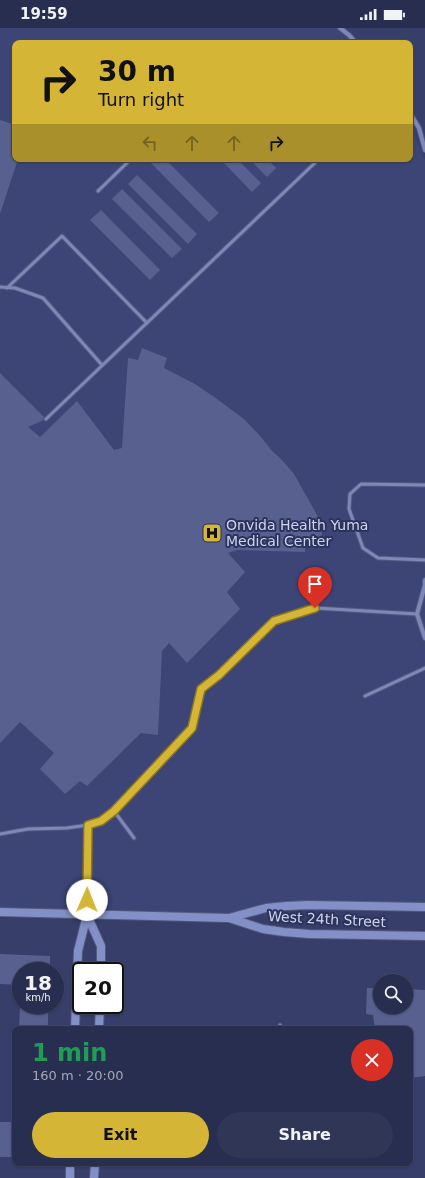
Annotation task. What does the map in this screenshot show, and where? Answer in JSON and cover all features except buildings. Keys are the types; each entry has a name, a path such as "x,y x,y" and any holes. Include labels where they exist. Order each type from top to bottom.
{"main road":[{"name":"West 24th Street","path":"0,912 229,918 266,908 286,906 425,907"},
{"path":"87,915 101,946 102,962"},
{"path":"74,1026 78,951 87,915"},
{"name":"West 24th Street","path":"229,918 263,929 284,932 309,934 425,936"},
{"path":"99,1026 100,1014"},
{"path":"70,1166 70,1178"},
{"path":"94,1178 95,1166"}],"street":[{"path":"340,28 353,40"},
{"path":"413,118 419,128 425,150"},
{"path":"425,580 417,614 425,638"}],"lane":[{"path":"98,191 128,162"},
{"path":"46,419 316,162"},
{"path":"7,288 62,236 147,323"},
{"path":"0,287 15,288 43,298 102,365"},
{"path":"425,485 360,484 350,494 349,509 363,548 378,558 425,560"},
{"path":"0,834 28,829 67,828 88,825 101,821 114,811 192,728 201,689 219,675 274,621 315,608 417,614"},
{"path":"365,696 425,668"},
{"path":"114,811 134,838"},
{"path":"87,915 88,825"}],"shaded area":[{"name":"Onvida Health Yuma Medical Center","path":"0,28 340,28 353,40 12,40 12,162 413,162 413,131 425,160 425,909 286,906 229,918 0,912"}],"place":[{"name":"Onvida Health Yuma Medical Center","path":"212,533"}],"route":[{"path":"87,900 88,825 101,821 114,811 148,777 192,728 201,689 219,675 274,621 315,608"}]}
